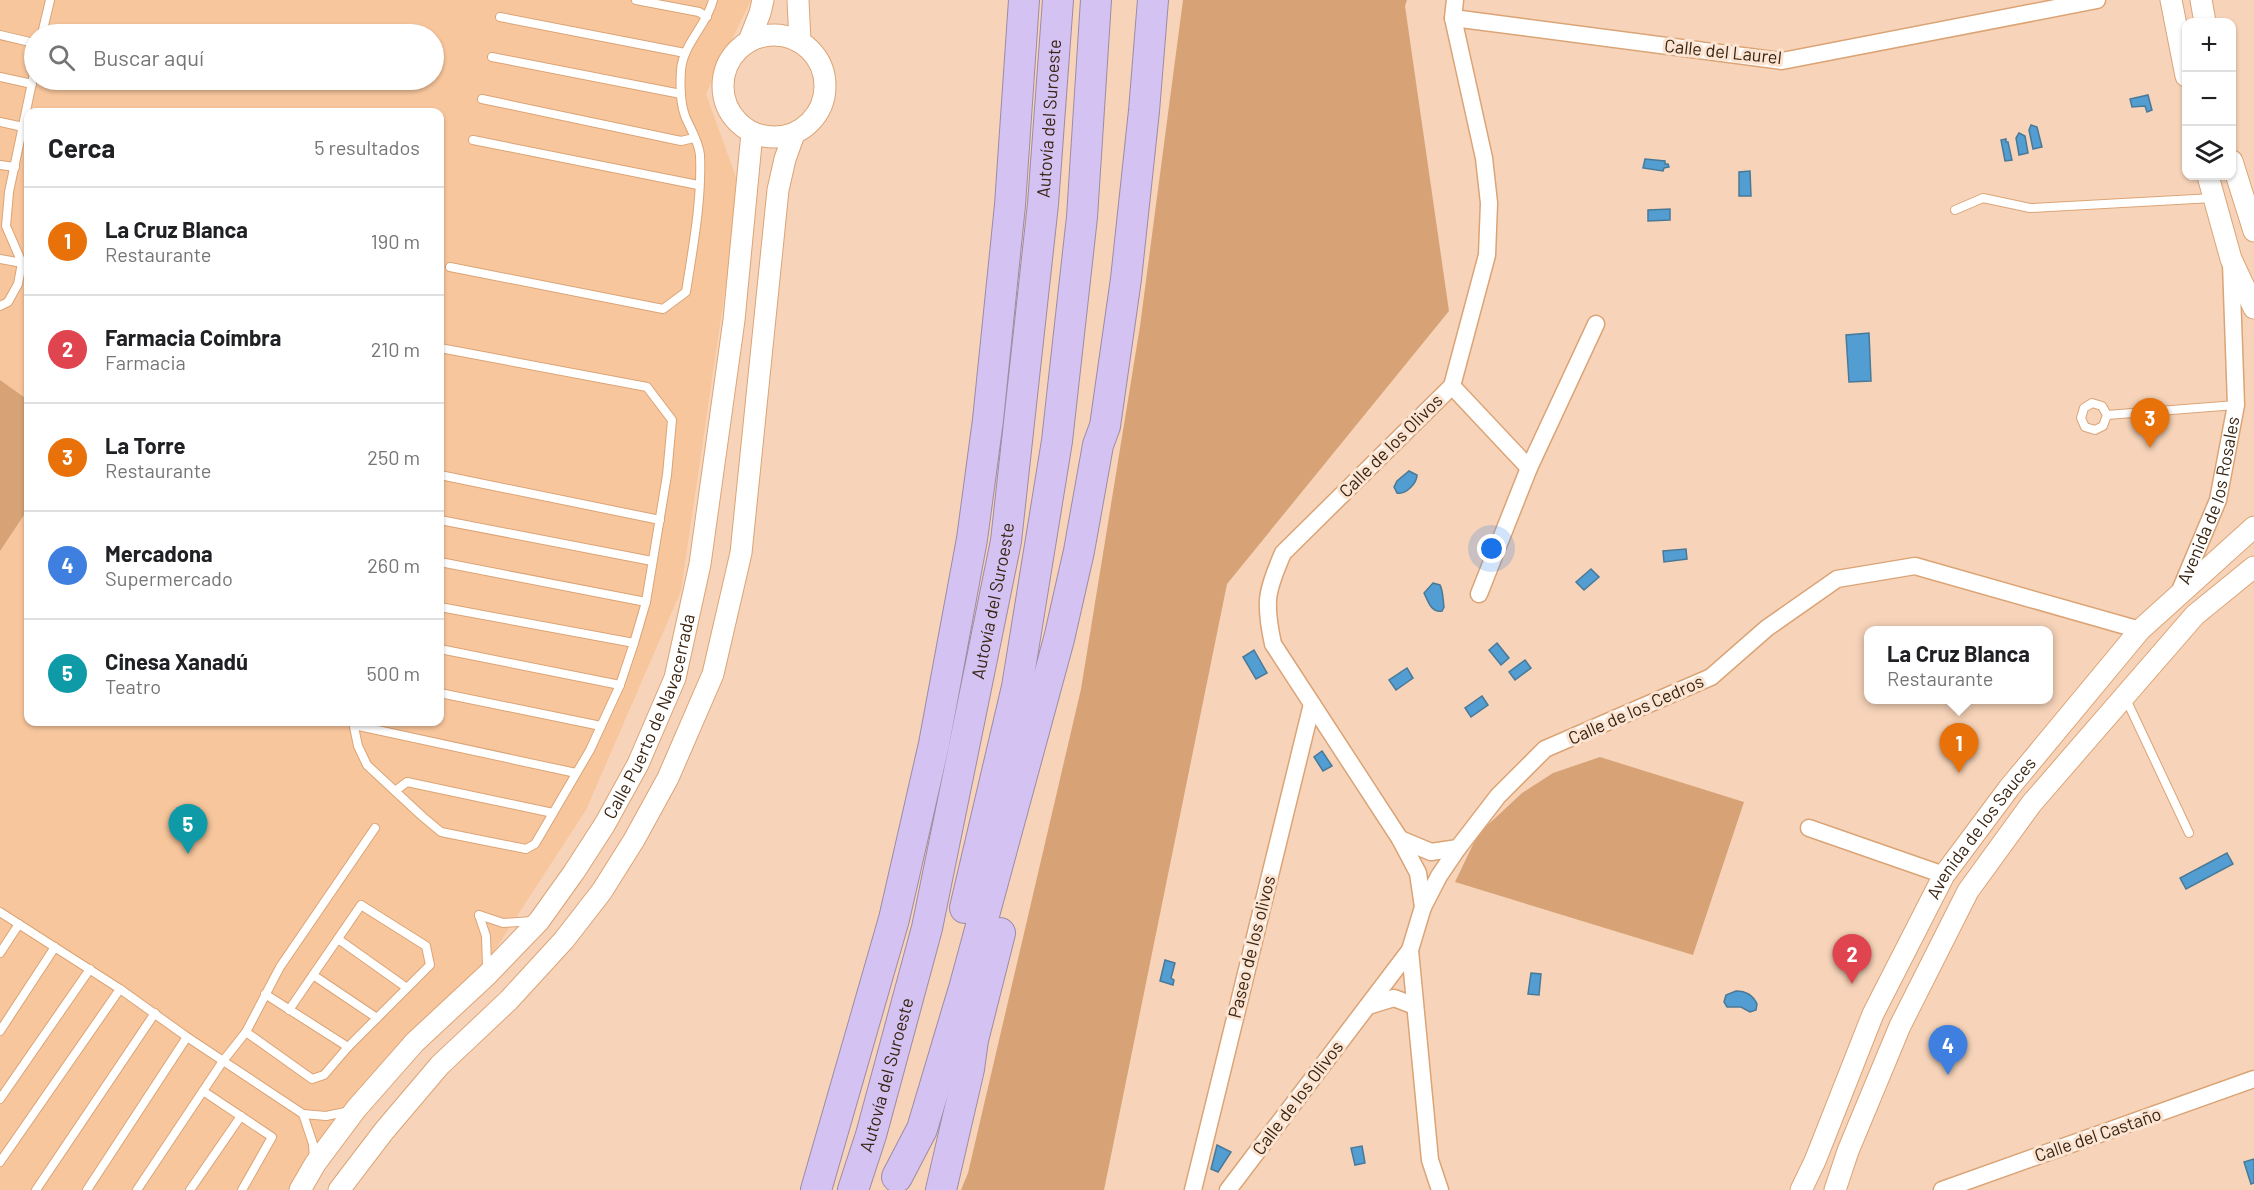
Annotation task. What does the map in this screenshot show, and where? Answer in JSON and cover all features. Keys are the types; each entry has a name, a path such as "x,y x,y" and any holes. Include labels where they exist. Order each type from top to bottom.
{"highway":[{"path":"816,1190 894,919 934,744 972,539 988,420 1010,205 1024,0"},
{"name":"Autovía del Suroeste","path":"853,1190 871,1135 927,928 1006,542 1043,204 1058,0"},
{"name":"Autovía del Suroeste","path":"895,1184 908,1126 958,941 1017,687 1057,441 1082,218 1096,0"},
{"path":"941,1190 969,1068 972,1040 1066,676 1106,446 1105,426 1126,279 1153,0"},
{"path":"895,1184 922,1129 965,985 1059,639 1079,551 1098,445 1105,426"},
{"path":"924,1190 960,1066 972,1040"},
{"path":"799,1190 805,1172 834,1131"}],"street":[{"path":"749,41 763,0"},
{"path":"798,0 800,41"},
{"name":"Calle de los Olivos","path":"1423,907 1418,873 1401,839 1274,644 1267,613 1270,584 1283,553 1452,386 1487,255 1489,203 1484,158 1454,18 1455,0"},
{"name":"Calle del Laurel","path":"1454,18 1782,61 2097,0"},
{"path":"2171,0 2186,72"},
{"path":"2201,0 2204,18"},
{"path":"774,34 800,41 813,51 822,65 826,81 825,98 819,113 808,125 794,134 780,138 765,137 752,132 739,123 729,111 724,95 723,80 728,64 737,51 749,41 762,36 774,34"},
{"name":"Calle Puerto de Navacerrada","path":"300,1190 315,1164 356,1109 415,1042 487,975 539,921 605,824 638,764 675,678 702,553 734,320 752,132"},
{"name":"Calle Puerto de Navacerrada","path":"339,1190 384,1131 440,1065 509,1000 564,940 602,891 629,849 673,768 713,674 741,553 778,190 794,134"},
{"path":"2236,174 2254,231"},
{"name":"Avenida de los Rosales","path":"2209,180 2231,259 2254,308"},
{"name":"Avenida de los Rosales","path":"2178,597 2218,500 2236,405 2231,259"},
{"path":"1479,594 1529,468 1596,324"},
{"path":"1452,386 1529,468"},
{"name":"Avenida de los Sauces","path":"1801,1190 1815,1161 1873,1014 1944,875 2009,788 2140,630 2254,527"},
{"name":"Calle de los Cedros","path":"1423,907 1439,876 1498,796 1545,749 1711,677 1767,628 1837,579 1915,566 2140,630"},
{"name":"Avenida de los Sauces","path":"1835,1190 1848,1151 1900,1026 1968,891 2032,803 2195,615 2254,567"},
{"name":"Paseo de los olivos","path":"1193,1190 1312,704"},
{"path":"1809,828 1944,875"},
{"path":"1401,839 1431,852 1458,848"},
{"path":"1423,907 1410,950 1430,1160 1440,1190"},
{"name":"Calle de los Olivos","path":"1228,1190 1410,950"},
{"path":"1368,1006 1394,998 1414,1006"},
{"name":"Calle del Castaño","path":"1942,1190 2254,1079"}],"lane":[{"path":"44,24 48,0"},
{"path":"636,0 699,12 707,17"},
{"path":"450,267 663,309 686,292 696,225 700,152 684,113 681,68 686,52 707,17 713,0"},
{"path":"500,17 686,52"},
{"path":"0,35 24,41"},
{"path":"492,57 681,94"},
{"path":"0,77 24,82"},
{"path":"27,108 31,90"},
{"path":"482,99 681,141 694,138"},
{"path":"0,306 8,302 18,284 22,263 4,216 24,122"},
{"path":"0,123 23,127"},
{"path":"474,140 698,185"},
{"path":"0,165 15,167"},
{"path":"1955,210 1983,198 2030,208 2213,198"},
{"path":"0,259 22,263"},
{"path":"354,726 358,747 367,765 441,832 526,849 535,844 601,726 620,685 646,602 667,475 672,420 648,387 444,349"},
{"name":"Avenida de los Rosales","path":"2107,416 2236,405"},
{"path":"444,476 660,520"},
{"path":"444,521 652,561"},
{"path":"444,563 646,602"},
{"path":"444,608 634,643"},
{"path":"444,650 620,685"},
{"path":"444,694 601,726"},
{"path":"2125,697 2189,832"},
{"path":"366,726 576,773"},
{"path":"395,790 407,782 553,813"},
{"path":"137,1190 223,1061 246,1032 279,967 375,828"},
{"path":"246,1032 312,1079 324,1075 348,1047 430,965 426,946 361,905 290,1010"},
{"path":"0,912 120,988 187,1038 303,1114 326,1116 356,1109"},
{"path":"487,975 489,957 486,936 478,915 503,923 539,921"},
{"path":"0,953 19,924"},
{"path":"338,939 407,988"},
{"path":"0,1030 55,947"},
{"path":"0,1099 90,969"},
{"path":"314,975 377,1018"},
{"path":"0,1162 120,988"},
{"path":"265,994 348,1047"},
{"path":"36,1190 155,1013"},
{"path":"87,1190 187,1038"},
{"path":"203,1091 273,1137 242,1190"},
{"path":"303,1114 313,1144 315,1164"},
{"path":"190,1190 241,1116"}],"shaded area":[{"path":"0,0 751,0 706,94 740,188 681,591 586,810 482,970 293,1190 0,1190"},
{"path":"1183,0 1407,0 1405,6 1449,311 1227,584 1104,1190 961,1190 968,1173 1081,689 1140,326"},
{"path":"0,380 24,397 24,515 0,551"},
{"path":"1600,757 1744,802 1693,955 1455,882 1478,834 1522,793 1553,773"}],"water":[{"path":"2148,95 2152,110 2147,112 2145,106 2132,107 2130,99"},
{"path":"2031,125 2037,127 2042,147 2033,149 2029,130"},
{"path":"2019,133 2025,136 2028,153 2019,155 2016,138"},
{"path":"2006,139 2012,160 2005,161 2001,140"},
{"path":"1645,159 1665,161 1669,167 1664,168 1663,171 1643,168"},
{"path":"1750,171 1751,196 1739,196 1739,172"},
{"path":"1670,209 1670,220 1648,221 1648,210"},
{"path":"1869,333 1871,381 1849,382 1846,335"},
{"path":"1409,471 1417,475 1415,481 1407,490 1397,493 1394,487 1397,481"},
{"path":"1686,549 1687,559 1664,562 1663,551"},
{"path":"1591,569 1599,577 1584,590 1576,582"},
{"path":"1433,583 1441,587 1444,607 1442,611 1433,608 1424,593"},
{"path":"1497,643 1509,658 1501,665 1489,650"},
{"path":"1254,650 1267,673 1256,679 1243,657"},
{"path":"1525,660 1531,668 1515,680 1509,672"},
{"path":"1407,668 1413,678 1396,690 1389,680"},
{"path":"1482,696 1488,705 1471,717 1465,708"},
{"path":"1322,751 1332,766 1323,771 1314,757"},
{"path":"2227,853 2233,864 2186,889 2180,878"},
{"path":"1165,960 1175,963 1171,978 1174,980 1173,985 1160,981"},
{"path":"1531,973 1541,974 1539,995 1528,994"},
{"path":"1736,991 1751,996 1757,1004 1756,1010 1750,1012 1741,1007 1727,1007 1724,1002 1726,995"},
{"path":"1217,1145 1231,1152 1218,1172 1211,1169"},
{"path":"1362,1146 1365,1163 1355,1165 1351,1148"},
{"path":"2254,1159 2254,1183 2251,1184 2244,1162"}],"place":[{"name":"La Torre","path":"2150,448"},
{"name":"La Cruz Blanca","path":"1959,773"},
{"name":"Cinesa Xanadú","path":"188,854"},
{"name":"Farmacia Coímbra","path":"1852,984"},
{"name":"Mercadona","path":"1948,1075"}]}
